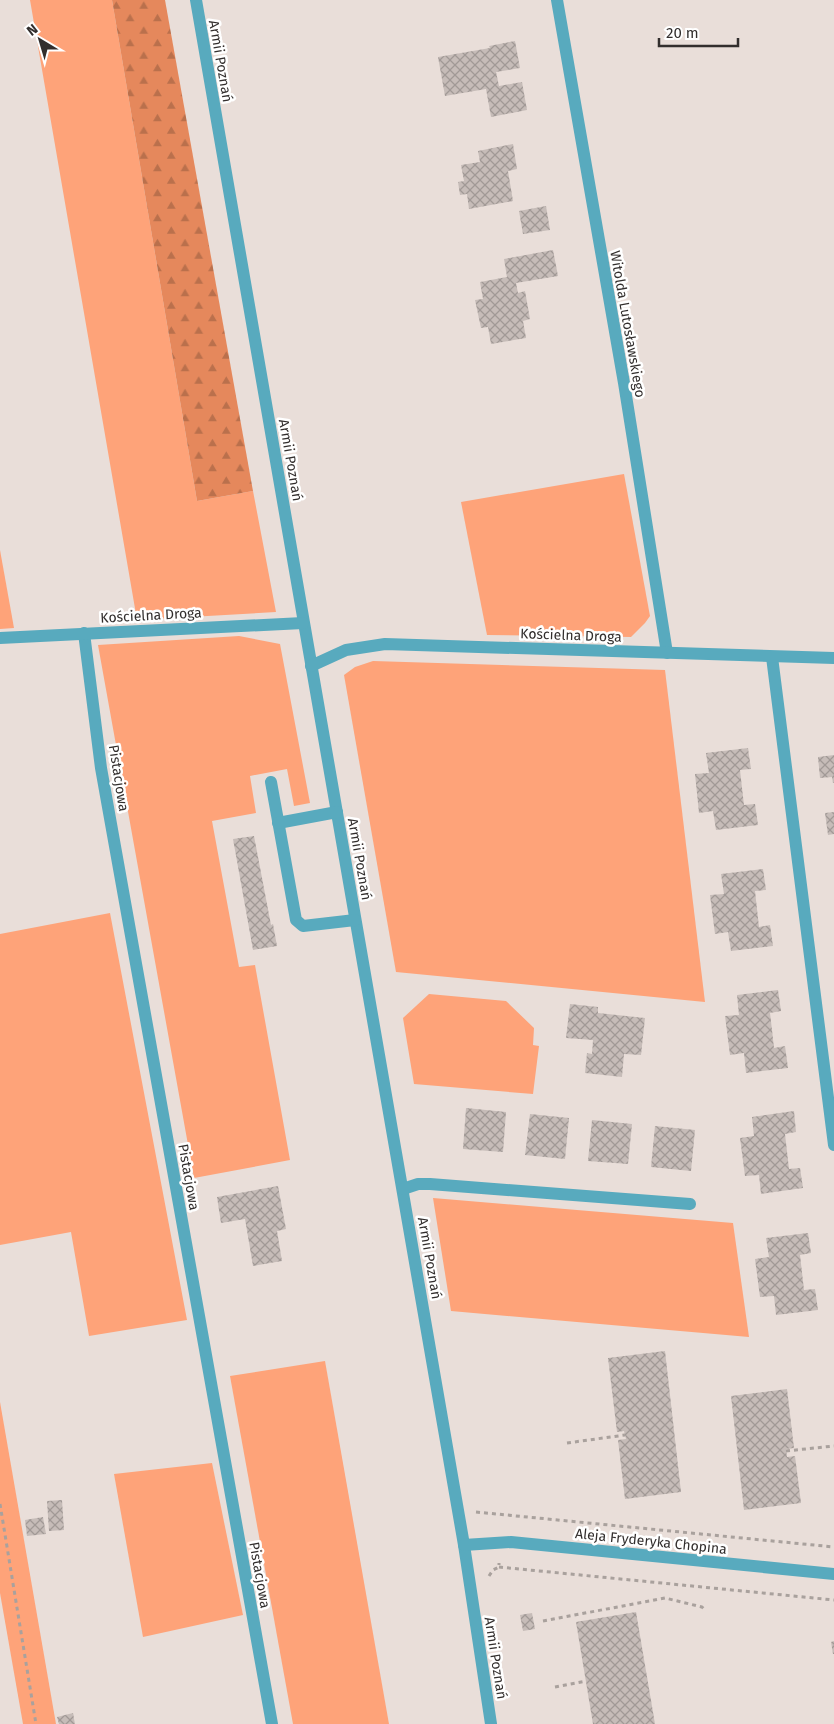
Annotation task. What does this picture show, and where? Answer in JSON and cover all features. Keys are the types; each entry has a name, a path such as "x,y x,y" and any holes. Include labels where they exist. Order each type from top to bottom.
{"street":[{"name":"Armii Poznań","path":"196,0 464,1545 491,1724"},
{"name":"Witolda Lutosławskiego","path":"557,0 624,383 667,653"},
{"name":"Kościelna Droga","path":"0,638 304,623"},
{"name":"Pistacjowa","path":"84,633 102,768 272,1724"},
{"name":"Kościelna Droga","path":"311,666 346,650 385,644 834,658"},
{"path":"772,657 834,1145"},
{"path":"271,782 296,920 303,926 355,920"},
{"path":"278,823 337,812"},
{"path":"403,1189 418,1184 430,1184 690,1204"},
{"name":"Aleja Fryderyka Chopina","path":"464,1545 511,1542 834,1574"}],"path":[{"path":"567,1443 625,1435"},
{"path":"786,1452 834,1446"},
{"path":"455,1494 474,1512 834,1547"},
{"path":"0,1504 36,1724"},
{"path":"500,1567 834,1600"},
{"path":"543,1621 665,1598 702,1607 705,1610"},
{"path":"555,1687 586,1681"}],"shaded area":[{"path":"30,0 112,0 197,501 253,491 276,612 137,620"},
{"path":"624,474 650,616 645,623 631,637 487,635 461,502"},
{"path":"0,550 14,628 0,629"},
{"path":"239,636 280,644 310,803 294,806 287,769 250,776 256,813 212,821 239,967 255,965 290,1160 194,1178 98,645"},
{"path":"373,661 665,670 705,1002 396,972 344,675 355,667"},
{"path":"110,913 187,1320 89,1336 71,1232 0,1245 0,934"},
{"path":"429,994 506,1001 534,1028 533,1045 539,1046 533,1094 414,1084 403,1018"},
{"path":"433,1198 733,1223 749,1337 451,1311"},
{"path":"325,1361 389,1724 293,1724 230,1376"},
{"path":"0,1402 56,1724 23,1724 0,1593"},
{"path":"212,1463 243,1615 143,1637 114,1474"}],"green space":[{"path":"112,0 165,0 253,491 197,501"}],"building":[{"path":"515,41 520,68 496,72 499,86 522,82 527,110 491,117 486,89 445,96 438,57 490,48 489,46"},
{"path":"513,144 517,169 508,171 513,201 469,209 467,194 460,195 458,182 464,181 461,165 480,162 478,151"},
{"path":"546,206 550,230 523,234 519,211"},
{"path":"553,250 558,276 516,283 518,293 525,291 530,319 523,321 526,338 491,344 488,327 481,328 475,300 483,299 480,282 507,277 504,259"},
{"path":"748,748 751,769 740,770 744,805 755,804 758,825 716,830 713,811 699,813 695,774 709,773 706,753"},
{"path":"834,755 833,783 832,777 820,778 818,757"},
{"path":"834,812 834,834 828,835 825,813"},
{"path":"254,836 271,925 273,924 277,946 253,950 233,839"},
{"path":"763,869 766,890 755,891 759,927 770,925 773,946 731,951 728,932 715,934 710,895 724,894 721,874"},
{"path":"778,990 781,1011 770,1013 774,1048 785,1046 788,1068 746,1073 744,1053 730,1055 725,1016 739,1015 737,995"},
{"path":"570,1004 598,1007 598,1013 645,1018 641,1055 624,1054 622,1077 585,1073 587,1053 592,1054 593,1040 566,1038"},
{"path":"466,1108 506,1112 503,1152 463,1149"},
{"path":"794,1111 796,1132 785,1134 789,1169 800,1168 803,1188 761,1194 759,1175 745,1176 740,1138 754,1136 752,1117"},
{"path":"530,1114 569,1118 565,1159 525,1155"},
{"path":"592,1120 632,1124 628,1164 588,1161"},
{"path":"655,1126 695,1130 691,1171 651,1167"},
{"path":"278,1186 286,1229 277,1231 282,1261 253,1266 245,1219 221,1223 217,1197"},
{"path":"808,1233 811,1253 800,1255 804,1290 815,1289 818,1310 776,1315 774,1296 760,1297 755,1259 769,1257 766,1238"},
{"path":"665,1351 681,1492 625,1499 618,1440 626,1439 624,1431 617,1432 608,1358"},
{"path":"787,1389 794,1448 786,1449 787,1457 795,1456 801,1503 744,1510 731,1396"},
{"path":"62,1500 64,1530 49,1531 47,1501"},
{"path":"43,1517 46,1534 27,1536 25,1520"},
{"path":"636,1612 655,1724 593,1724 576,1622"},
{"path":"532,1613 535,1629 523,1631 520,1615"},
{"path":"834,1641 834,1654 833,1654 831,1642"},
{"path":"73,1713 75,1724 59,1724 57,1717"}]}
